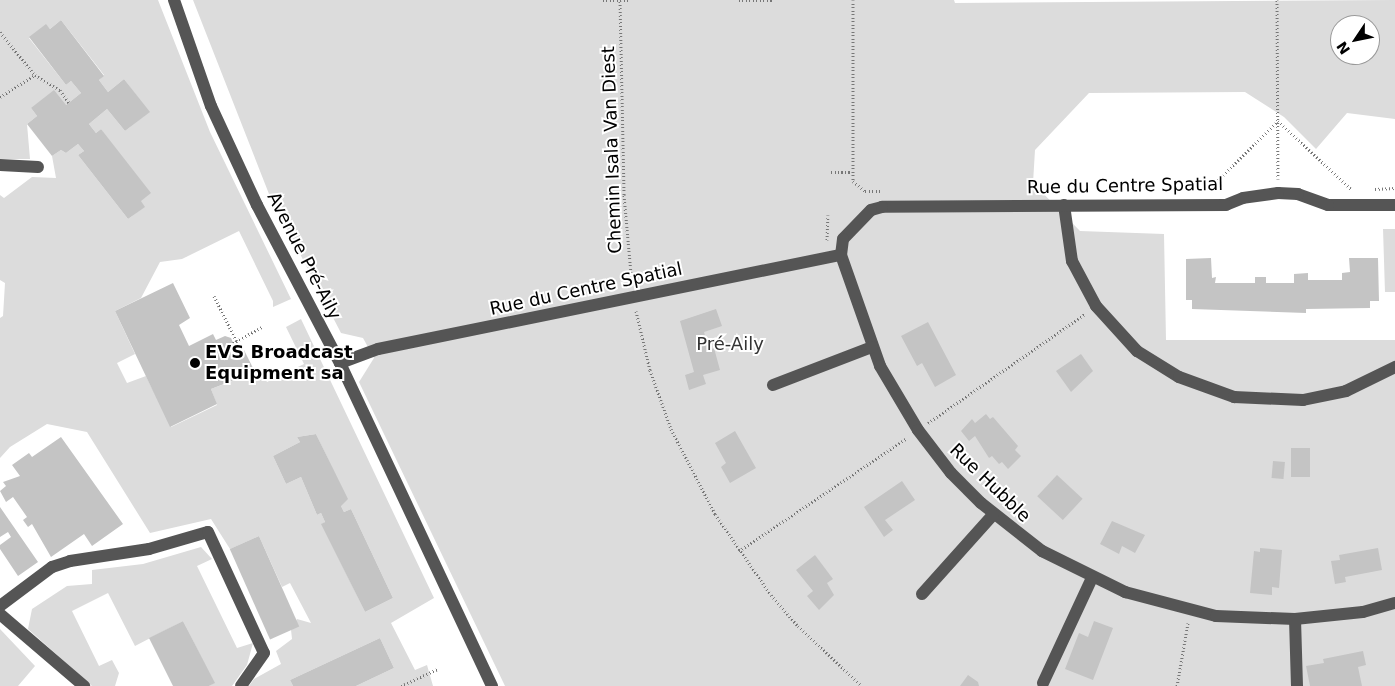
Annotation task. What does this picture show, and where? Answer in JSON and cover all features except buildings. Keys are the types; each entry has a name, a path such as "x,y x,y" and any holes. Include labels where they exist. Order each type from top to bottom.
{"street":[{"name":"Avenue Pré-Aily","path":"174,0 211,106 257,205 340,363 492,686"},
{"path":"0,165 38,167"},
{"name":"Rue du Centre Spatial","path":"340,363 378,349 841,255 843,238 871,210 882,207 1226,205 1243,198 1278,192 1298,194 1328,205 1395,204"},
{"path":"1064,205 1072,261 1096,306 1137,351 1180,377 1234,397 1296,400 1346,391 1395,367"},
{"name":"Rue Hubble","path":"841,255 872,347 891,389 935,454 993,515 1042,551 1092,578 1125,592 1190,611 1241,618 1295,620 1363,612 1395,604"},
{"path":"773,385 872,347"},
{"path":"922,594 993,515"},
{"path":"0,606 52,567 70,561 149,549 208,532 264,653 241,686"},
{"path":"1043,683 1092,578"},
{"path":"0,614 84,686"},
{"path":"1295,620 1297,686"}],"path":[{"path":"603,0 629,0"},
{"path":"739,0 772,0"},
{"path":"853,0 852,172 858,188 884,191"},
{"path":"1277,0 1278,192"},
{"name":"Chemin Isala Van Diest","path":"620,1 624,195 634,297 641,336 671,429 715,514 771,595 798,626 862,686"},
{"path":"0,32 34,75 60,90 69,103"},
{"path":"0,97 34,75"},
{"path":"1278,121 1349,189 1356,189"},
{"path":"1201,190 1209,190 1278,121"},
{"path":"831,172 852,172"},
{"path":"1370,189 1395,188"},
{"path":"826,257 828,216"},
{"path":"214,296 235,343 262,327"},
{"path":"1177,686 1190,611"},
{"path":"402,686 438,669"}],"green space":[{"path":"0,0 158,0 210,132 291,299 273,307 273,301 239,231 182,259 160,262 141,298 115,311 135,354 117,363 127,383 146,376 171,427 217,405 211,389 261,370 267,382 304,364 286,327 301,319 434,598 391,623 415,670 427,665 433,686 356,686 394,668 380,638 290,680 293,686 249,686 254,679 281,664 276,651 292,639 291,630 297,619 311,623 290,583 282,587 259,536 230,549 211,519 150,533 87,432 47,424 10,447 0,458 0,318 3,316 5,283 0,280 0,195 4,198 32,177 56,178 52,156 61,150 66,153 78,144 84,151 78,155 128,219 144,207 101,129 96,133 89,124 107,109 125,131 149,112 124,79 108,92 99,80 104,75 61,20 50,29 46,25 29,38 66,85 71,81 81,93 66,105 31,108 37,116 27,124 30,159 0,159","holes":["316,434 347,499 340,504 344,512 351,509 393,598 365,612 322,524 325,522 321,513 317,515 301,477 286,484 273,456 300,442 297,437"]},
{"name":"Pré-Aily","path":"193,0 954,0 955,3 1395,0 1395,119 1347,113 1316,149 1284,117 1245,92 1089,93 1035,150 1033,183 1080,231 1164,234 1166,340 1395,340 1395,686 505,686 359,382 374,358 363,338 341,333 269,194"},
{"path":"1383,229 1395,229 1395,292 1385,292"},
{"path":"201,547 212,559 197,566 237,648 253,643 247,665 232,686 209,686 214,683 183,621 135,646 108,593 72,611 99,666 112,660 119,673 115,686 92,686 28,629 32,609 67,586 92,584 92,570 143,564"},
{"path":"0,629 35,666 18,686 0,686"}],"place":[{"name":"EVS Broadcast Equipment sa","path":"195,363"}]}
